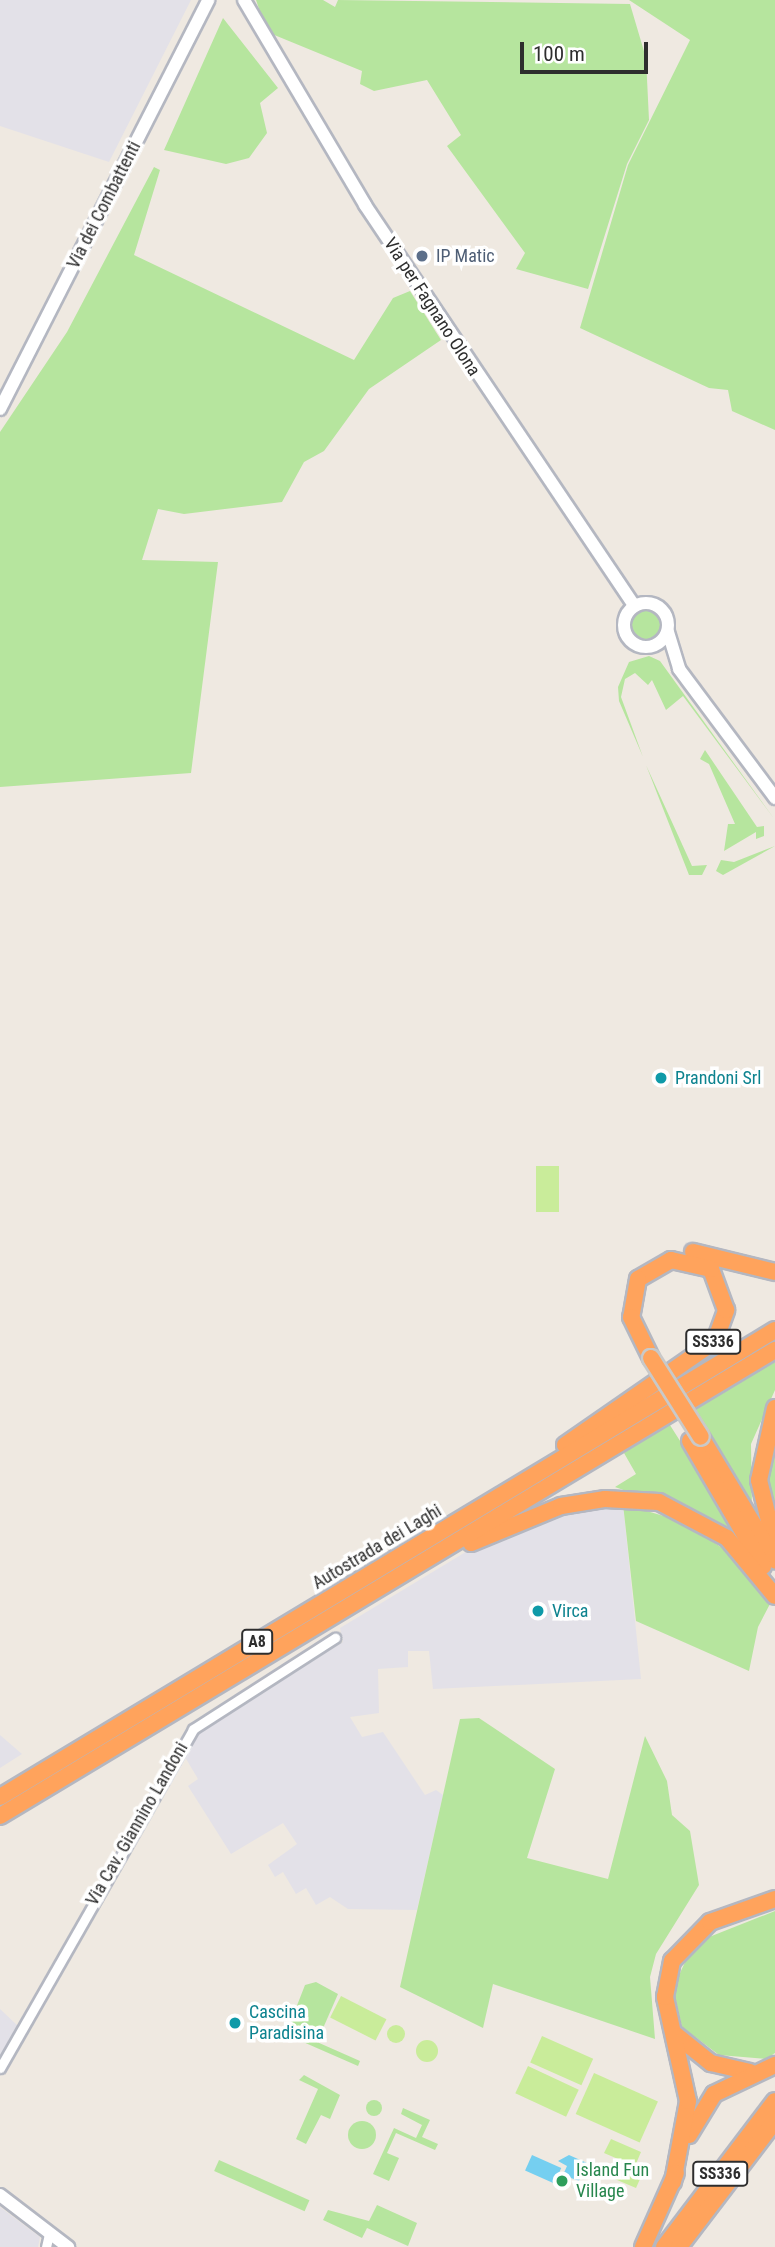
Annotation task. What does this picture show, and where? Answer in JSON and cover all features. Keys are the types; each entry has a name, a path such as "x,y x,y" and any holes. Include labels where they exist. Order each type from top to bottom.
{"highway":[{"path":"775,1272 686,1250 639,1263 620,1301 647,1360 775,1560"},
{"name":"SS336","path":"514,1487 547,1457 715,1341 726,1310 711,1269 671,1259 638,1279 631,1317 647,1360"},
{"name":"Autostrada dei Laghi","path":"0,1797 775,1331"},
{"name":"Autostrada dei Laghi","path":"0,1816 775,1350"},
{"path":"775,1408 759,1480 775,1545"},
{"path":"696,1439 775,1586"},
{"path":"404,1572 561,1506 642,1500 677,1508 727,1538 775,1597"},
{"path":"673,2182 688,2101 676,2035 665,1997 682,1945 710,1922 775,1899"},
{"path":"676,2035 711,2063 750,2072"},
{"path":"644,2243 673,2182 702,2108 750,2072 775,2065"},
{"name":"SS336","path":"664,2247 775,2101"},
{"name":"SS336","path":"679,2247 775,2121"},
{"path":"692,2247 775,2138"}],"main road":[{"name":"Via dei Combattenti","path":"0,409 208,0"},
{"name":"Via per Fagnano Olona","path":"244,0 365,205 634,606"},
{"path":"679,669 647,648 630,641 624,629 634,606 659,606 679,669 774,797"},
{"path":"647,648 668,632"},
{"path":"0,2195 68,2247"}],"street":[{"name":"Via Cav. Giannino Landoni","path":"0,2068 185,1739 207,1716 335,1638"},
{"path":"46,2247 49,2234"}],"shaded area":[{"path":"0,0 191,0 109,162 0,126"},
{"path":"623,1504 641,1679 433,1689 429,1651 408,1651 408,1667 378,1669 379,1713 350,1717 362,1737 383,1732 425,1795 436,1790 443,1795 417,1910 348,1909 330,1897 316,1905 306,1888 296,1894 283,1872 275,1877 268,1865 297,1844 283,1823 231,1854 188,1786 198,1779 182,1752 198,1730 343,1642 340,1628 469,1550 555,1512"},
{"path":"0,1735 22,1754 0,1768"},
{"path":"0,2009 18,2026 0,2060"},
{"path":"0,2207 40,2237 38,2247 0,2247"}],"green space":[{"path":"256,0 323,0 335,7 338,0 630,4 646,58 649,120 627,164 588,289 516,269 525,253 447,146 461,135 427,80 374,91 360,84 362,71 267,32"},
{"path":"629,0 775,0 775,430 732,411 728,390 709,388 580,328 628,165 690,40"},
{"path":"223,18 278,88 260,103 267,133 249,158 226,164 164,150"},
{"path":"154,167 160,170 134,255 354,360 393,298 410,291 441,340 369,389 324,451 304,462 282,502 184,514 158,509 142,560 218,562 191,773 0,787 0,432 67,332"},
{"path":"646,609 657,614 662,625 657,636 646,641 635,636 630,625 635,614"},
{"path":"649,656 660,661 775,820 683,696 666,710 652,680 648,685 635,673 625,679 621,697 643,757 619,701 618,687 629,662"},
{"path":"705,750 757,827 764,826 764,836 756,839 756,832 724,851 728,824 735,824 709,764 700,759"},
{"path":"646,765 692,866 707,865 702,875 689,875"},
{"path":"775,846 723,875 716,871 721,860 734,862"},
{"path":"536,1166 559,1166 559,1212 536,1212"},
{"path":"775,1362 775,1390 751,1444 752,1511 692,1408"},
{"path":"668,1422 750,1551 720,1524 615,1487 636,1474 624,1453"},
{"path":"775,1422 775,1527 766,1480"},
{"path":"623,1504 684,1522 731,1554 771,1602 758,1627 749,1671 636,1621"},
{"path":"479,1718 555,1769 527,1858 608,1879 645,1736 667,1781 672,1815 690,1831 699,1885 656,1954 650,1977 655,2039 493,1984 483,2028 400,1987 460,1719"},
{"path":"775,1911 775,2053 766,2059 719,2055 682,2027 674,1992 680,1973 694,1943"},
{"path":"316,1982 338,1994 317,2042 360,2061 358,2066 294,2038 289,2026 305,1985"},
{"path":"341,1996 386,2019 376,2041 330,2017"},
{"path":"392,2025 400,2025 405,2034 403,2041 392,2043 387,2038 387,2030"},
{"path":"542,2036 593,2059 581,2085 530,2062"},
{"path":"427,2040 435,2043 438,2051 435,2059 427,2062 419,2059 416,2051 419,2043"},
{"path":"528,2066 579,2090 566,2117 515,2093"},
{"path":"594,2073 658,2101 640,2143 576,2114"},
{"path":"304,2075 340,2095 330,2119 321,2115 306,2144 296,2139 318,2089 299,2080"},
{"path":"374,2100 380,2102 380,2114 374,2116 368,2114 366,2108 368,2102"},
{"path":"403,2108 430,2120 422,2137 438,2144 435,2150 396,2133 387,2153 399,2158 389,2181 373,2174 394,2128 416,2138 422,2125 401,2114"},
{"path":"362,2121 372,2125 376,2135 372,2145 362,2149 352,2145 348,2135 352,2125"},
{"path":"611,2139 641,2152 635,2166 644,2170 636,2188 610,2177 618,2159 604,2153"},
{"path":"219,2160 309,2200 305,2211 214,2171"},
{"path":"377,2205 417,2223 408,2246 367,2228 362,2238 323,2220 328,2210 369,2221"}],"water":[{"path":"532,2155 561,2168 554,2184 525,2171"},
{"path":"569,2155 587,2163 579,2181 563,2175 567,2166 558,2161"}],"place":[{"name":"IP Matic","path":"422,256"},
{"name":"Prandoni Srl","path":"661,1078"},
{"name":"Virca","path":"538,1611"},
{"name":"Cascina Paradisina","path":"235,2023"},
{"name":"Island Fun Village","path":"562,2181"}]}
